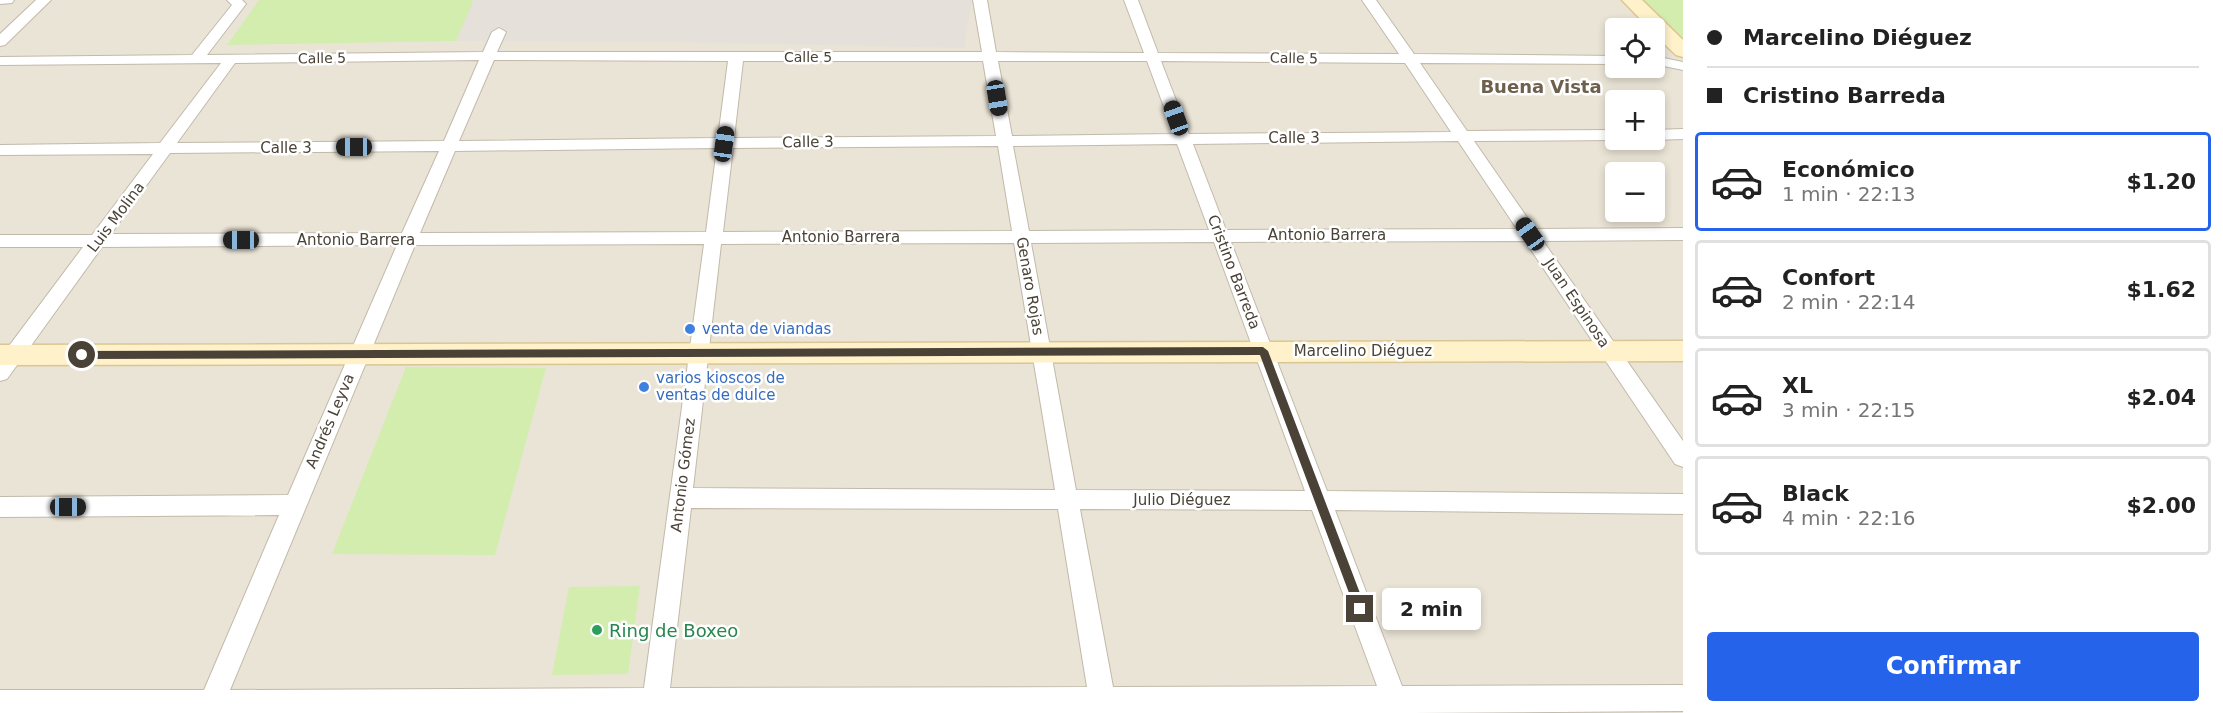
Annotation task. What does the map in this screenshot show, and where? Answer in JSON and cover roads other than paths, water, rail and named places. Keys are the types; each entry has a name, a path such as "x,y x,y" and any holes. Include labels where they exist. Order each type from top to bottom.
{"street":[{"path":"0,0 7,0"},
{"path":"0,42 44,0"},
{"path":"195,60 239,4 234,0"},
{"name":"Genaro Rojas","path":"980,0 1103,706"},
{"name":"Cristino Barreda","path":"1131,0 1397,705"},
{"name":"Juan Espinosa","path":"1369,0 1683,458"},
{"path":"1631,0 1683,52 1665,58"},
{"name":"Andrés Leyva","path":"209,708 358,355 499,32"},
{"name":"Calle 5","path":"0,61 488,56 1605,60"},
{"name":"Antonio Gómez","path":"654,707 736,58"},
{"name":"Luis Molina","path":"4,361 98,241 231,59"},
{"path":"1665,62 1683,66"},
{"path":"1665,135 1683,134"},
{"name":"Calle 3","path":"0,150 1605,135"},
{"name":"Antonio Barrera","path":"0,241 1683,234"},
{"name":"Marcelino Diéguez","path":"4,361 358,355 1683,351"},
{"name":"Julio Diéguez","path":"680,498 1067,501 1319,499 1683,504"},
{"path":"0,507 295,505"},
{"path":"0,703 209,708 1103,706 1397,705 1683,698"}],"place":[{"name":"venta de viandas","path":"690,329"},
{"name":"varios kioscos de ventas de dulce","path":"644,387"},
{"name":"Ring de Boxeo","path":"597,630"}],"district":[{"name":"Buena Vista","path":"1541,86"}]}
